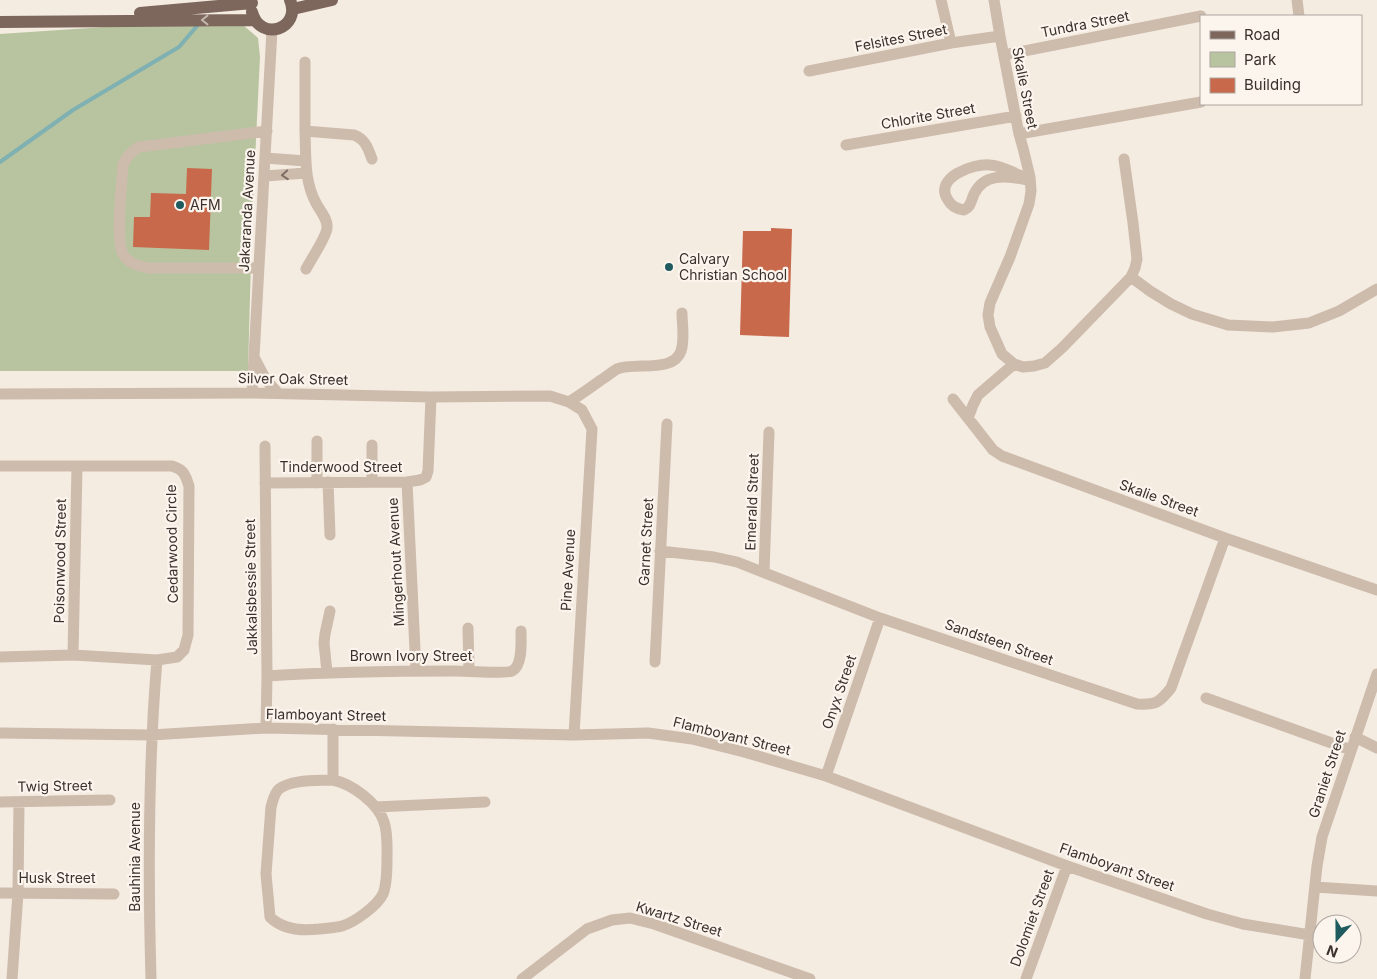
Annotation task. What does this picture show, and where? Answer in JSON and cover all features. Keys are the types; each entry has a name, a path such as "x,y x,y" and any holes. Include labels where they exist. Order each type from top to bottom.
{"main road":[{"path":"0,16 95,16 253,1 252,14 254,20 259,26 272,30 284,27 292,17 291,5 332,0"},
{"path":"0,22 254,20"}],"street":[{"path":"941,0 951,43"},
{"name":"Skalie Street","path":"994,0 1031,190 1029,204 1010,257 990,303 988,315 990,327 1002,354 1014,364"},
{"path":"1297,0 1299,15"},
{"name":"Tundra Street","path":"1004,55 1200,16"},
{"name":"Jakaranda Avenue","path":"252,393 272,30"},
{"name":"Felsites Street","path":"809,71 951,43 1000,36"},
{"path":"305,62 306,173 311,192 325,218 327,227 324,237 306,269"},
{"path":"1019,134 1200,102"},
{"name":"Chlorite Street","path":"846,145 1016,116"},
{"path":"259,268 150,268 137,266 123,255 120,248 119,223 123,164 132,151 139,147 267,131"},
{"path":"305,131 360,138 366,144 372,159"},
{"path":"265,158 306,161"},
{"path":"968,418 978,394 1014,364 1023,367 1045,363 1132,277 1136,259 1124,159"},
{"path":"988,164 1030,180 1004,176 990,180 978,188 969,208 964,210 956,208 946,198 944,191 945,185 956,173 988,164"},
{"path":"264,176 306,173"},
{"path":"1132,277 1171,304 1192,314 1228,325 1273,327 1309,323 1339,311 1377,289"},
{"path":"569,402 617,370 631,366 662,365 678,358 682,351 683,341 682,313"},
{"path":"254,356 266,380 279,394"},
{"name":"Silver Oak Street","path":"0,394 252,393 430,397 550,396 569,402 582,410"},
{"name":"Tinderwood Street","path":"265,483 407,482 426,477 428,471 430,397"},
{"name":"Skalie Street","path":"953,398 993,450 1002,456 1225,538 1377,590"},
{"name":"Pine Avenue","path":"574,735 592,429 582,410"},
{"name":"Garnet Street","path":"655,662 667,424"},
{"name":"Emerald Street","path":"764,572 770,432"},
{"path":"317,441 330,535"},
{"path":"372,445 372,482"},
{"name":"Jakkalsbessie Street","path":"265,446 266,728"},
{"name":"Cedarwood Circle","path":"0,466 172,466 180,469 186,476 189,486 188,635 184,650 177,657 157,660 73,656 0,657"},
{"name":"Poisonwood Street","path":"73,656 77,467"},
{"name":"Mingerhout Avenue","path":"407,482 416,671"},
{"name":"Sandsteen Street","path":"660,551 714,557 737,562 880,618 1137,704 1151,705 1162,699 1170,688 1225,538"},
{"path":"327,672 324,643 330,611"},
{"name":"Onyx Street","path":"826,776 880,618"},
{"path":"468,628 469,671"},
{"name":"Brown Ivory Street","path":"267,676 327,672 513,671 518,666 520,658 521,632"},
{"path":"151,735 157,660"},
{"name":"Graniet Street","path":"1305,979 1317,866 1322,837 1377,674"},
{"path":"1206,698 1351,750"},
{"name":"Flamboyant Street","path":"0,733 151,735 266,728 574,735 648,733 692,739 826,776 1067,866 1207,914 1243,924 1310,935"},
{"path":"333,729 333,780"},
{"name":"Bauhinia Avenue","path":"151,735 148,893 151,979"},
{"path":"1355,737 1377,748"},
{"path":"333,780 359,791 382,816 387,843 386,878 383,894 366,914 342,926 311,930 288,928 277,924 270,917 266,874 269,825 274,796 278,789 290,784 303,781 333,780"},
{"name":"Twig Street","path":"0,802 110,800"},
{"path":"12,979 18,893 19,802"},
{"path":"375,807 485,802"},
{"name":"Dolomiet Street","path":"1026,979 1067,866"},
{"path":"1315,887 1377,891"},
{"name":"Husk Street","path":"0,893 114,894"},
{"name":"Kwartz Street","path":"522,979 587,929 612,920 630,918 671,929 810,979"}],"green space":[{"path":"193,21 242,24 258,38 260,57 252,222 248,371 0,371 0,34"}],"building":[{"name":"AFM","path":"187,168 212,169 209,250 133,247 134,217 150,217 151,193 186,194"},
{"path":"771,228 792,229 789,337 740,335 743,231 771,231"}],"waterway":[{"path":"0,162 73,110 179,47 197,26"}],"place":[{"name":"AFM","path":"180,205"},
{"name":"Calvary Christian School","path":"669,267"}]}
